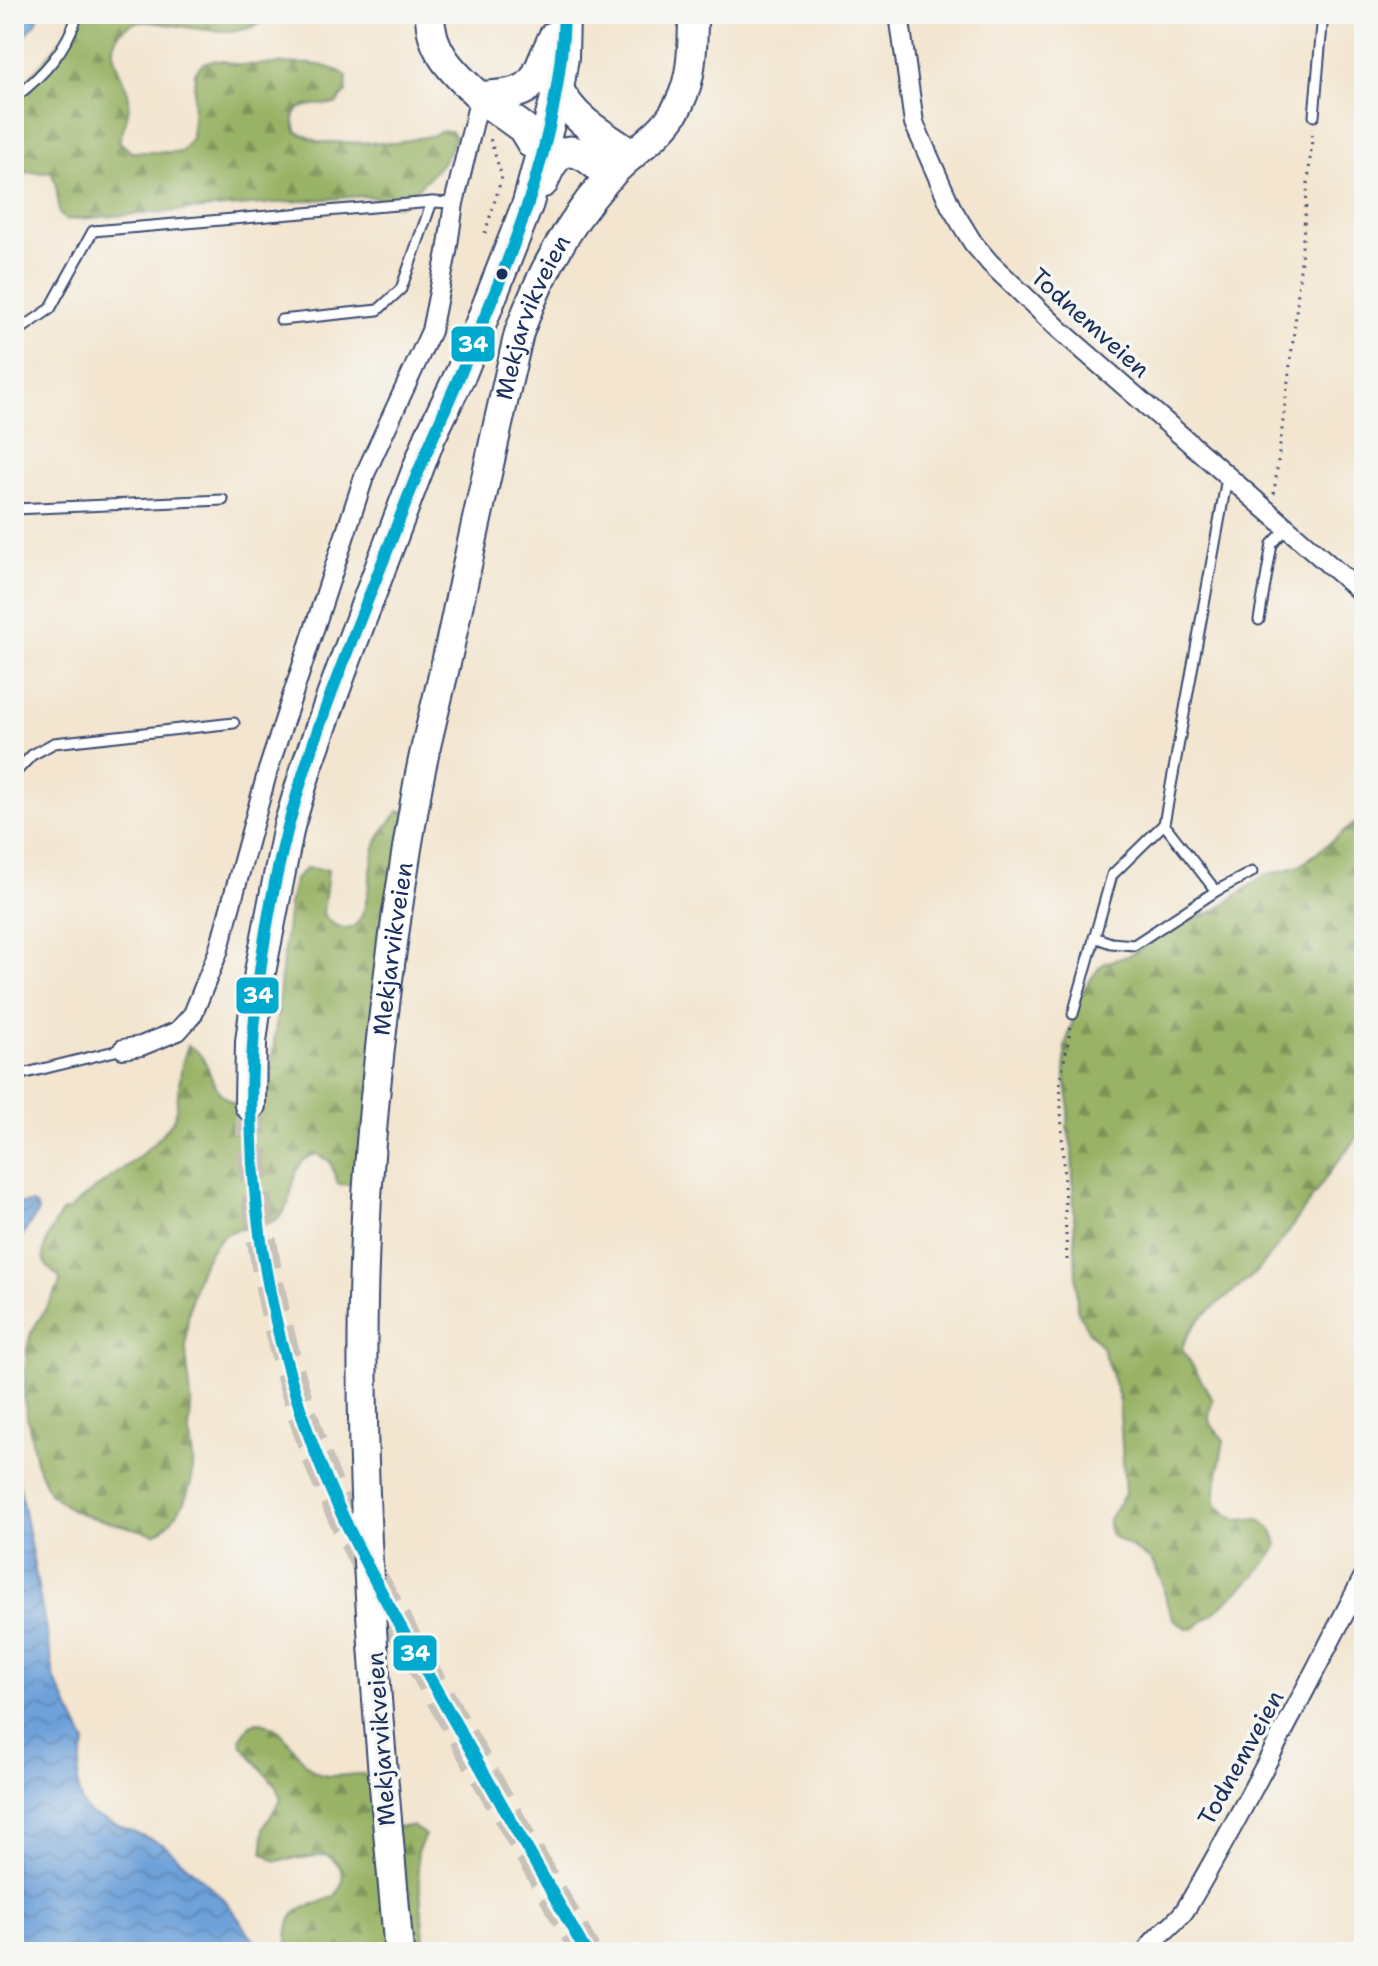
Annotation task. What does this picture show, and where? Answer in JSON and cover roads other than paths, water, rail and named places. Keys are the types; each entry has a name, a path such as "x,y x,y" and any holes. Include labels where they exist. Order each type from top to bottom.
{"highway":[{"path":"480,97 513,95 534,83 562,19"},
{"path":"430,437 449,368 558,90 563,57 562,19"},
{"path":"250,1105 251,1042 260,972 271,904 289,826 342,669 430,437 462,371 528,203 562,19"},
{"path":"558,90 583,124 631,155"},
{"path":"480,97 539,143"},
{"path":"528,203 541,186 554,159 569,150 580,152 609,176"}],"main road":[{"path":"430,14 432,36 442,57 480,97"},
{"name":"Mekjarvikveien","path":"399,1952 380,1746 368,1552 363,1360 367,1201 386,996 418,785 519,333 531,298 566,232 609,176 660,131 678,108 690,81 693,14"}],"street":[{"name":"Todnemveien","path":"899,14 914,123 951,207 973,243 1059,329 1364,595"},
{"path":"123,1049 141,1046 178,1031 193,1014 218,952 268,770 361,487 431,331 454,203 480,97"},
{"name":"Todnemveien","path":"1146,1952 1149,1944 1185,1911 1364,1576"}],"lane":[{"path":"14,98 60,54 78,14"},
{"path":"1314,116 1323,14"},
{"path":"14,334 50,309 93,231 432,202 454,203"},
{"path":"281,320 378,310 391,301 401,289 432,202"},
{"path":"1073,1014 1112,875 1164,824 1227,478"},
{"path":"14,509 223,500"},
{"path":"1259,620 1272,544 1286,529"},
{"path":"14,774 32,755 54,743 234,723"},
{"path":"1164,824 1216,891"},
{"path":"1094,937 1111,943 1134,945 1216,891 1252,872"},
{"path":"14,1076 123,1049"}],"water":[{"path":"14,14 39,14 36,23 14,48"},
{"path":"14,1204 36,1205 38,1212 14,1248"},
{"path":"14,1456 55,1680 86,1743 78,1780 84,1806 90,1814 163,1844 224,1899 263,1952 14,1952"}],"tunnel":[{"path":"250,1105 255,1186 273,1303 292,1380 316,1455 380,1591 586,1952"}]}
